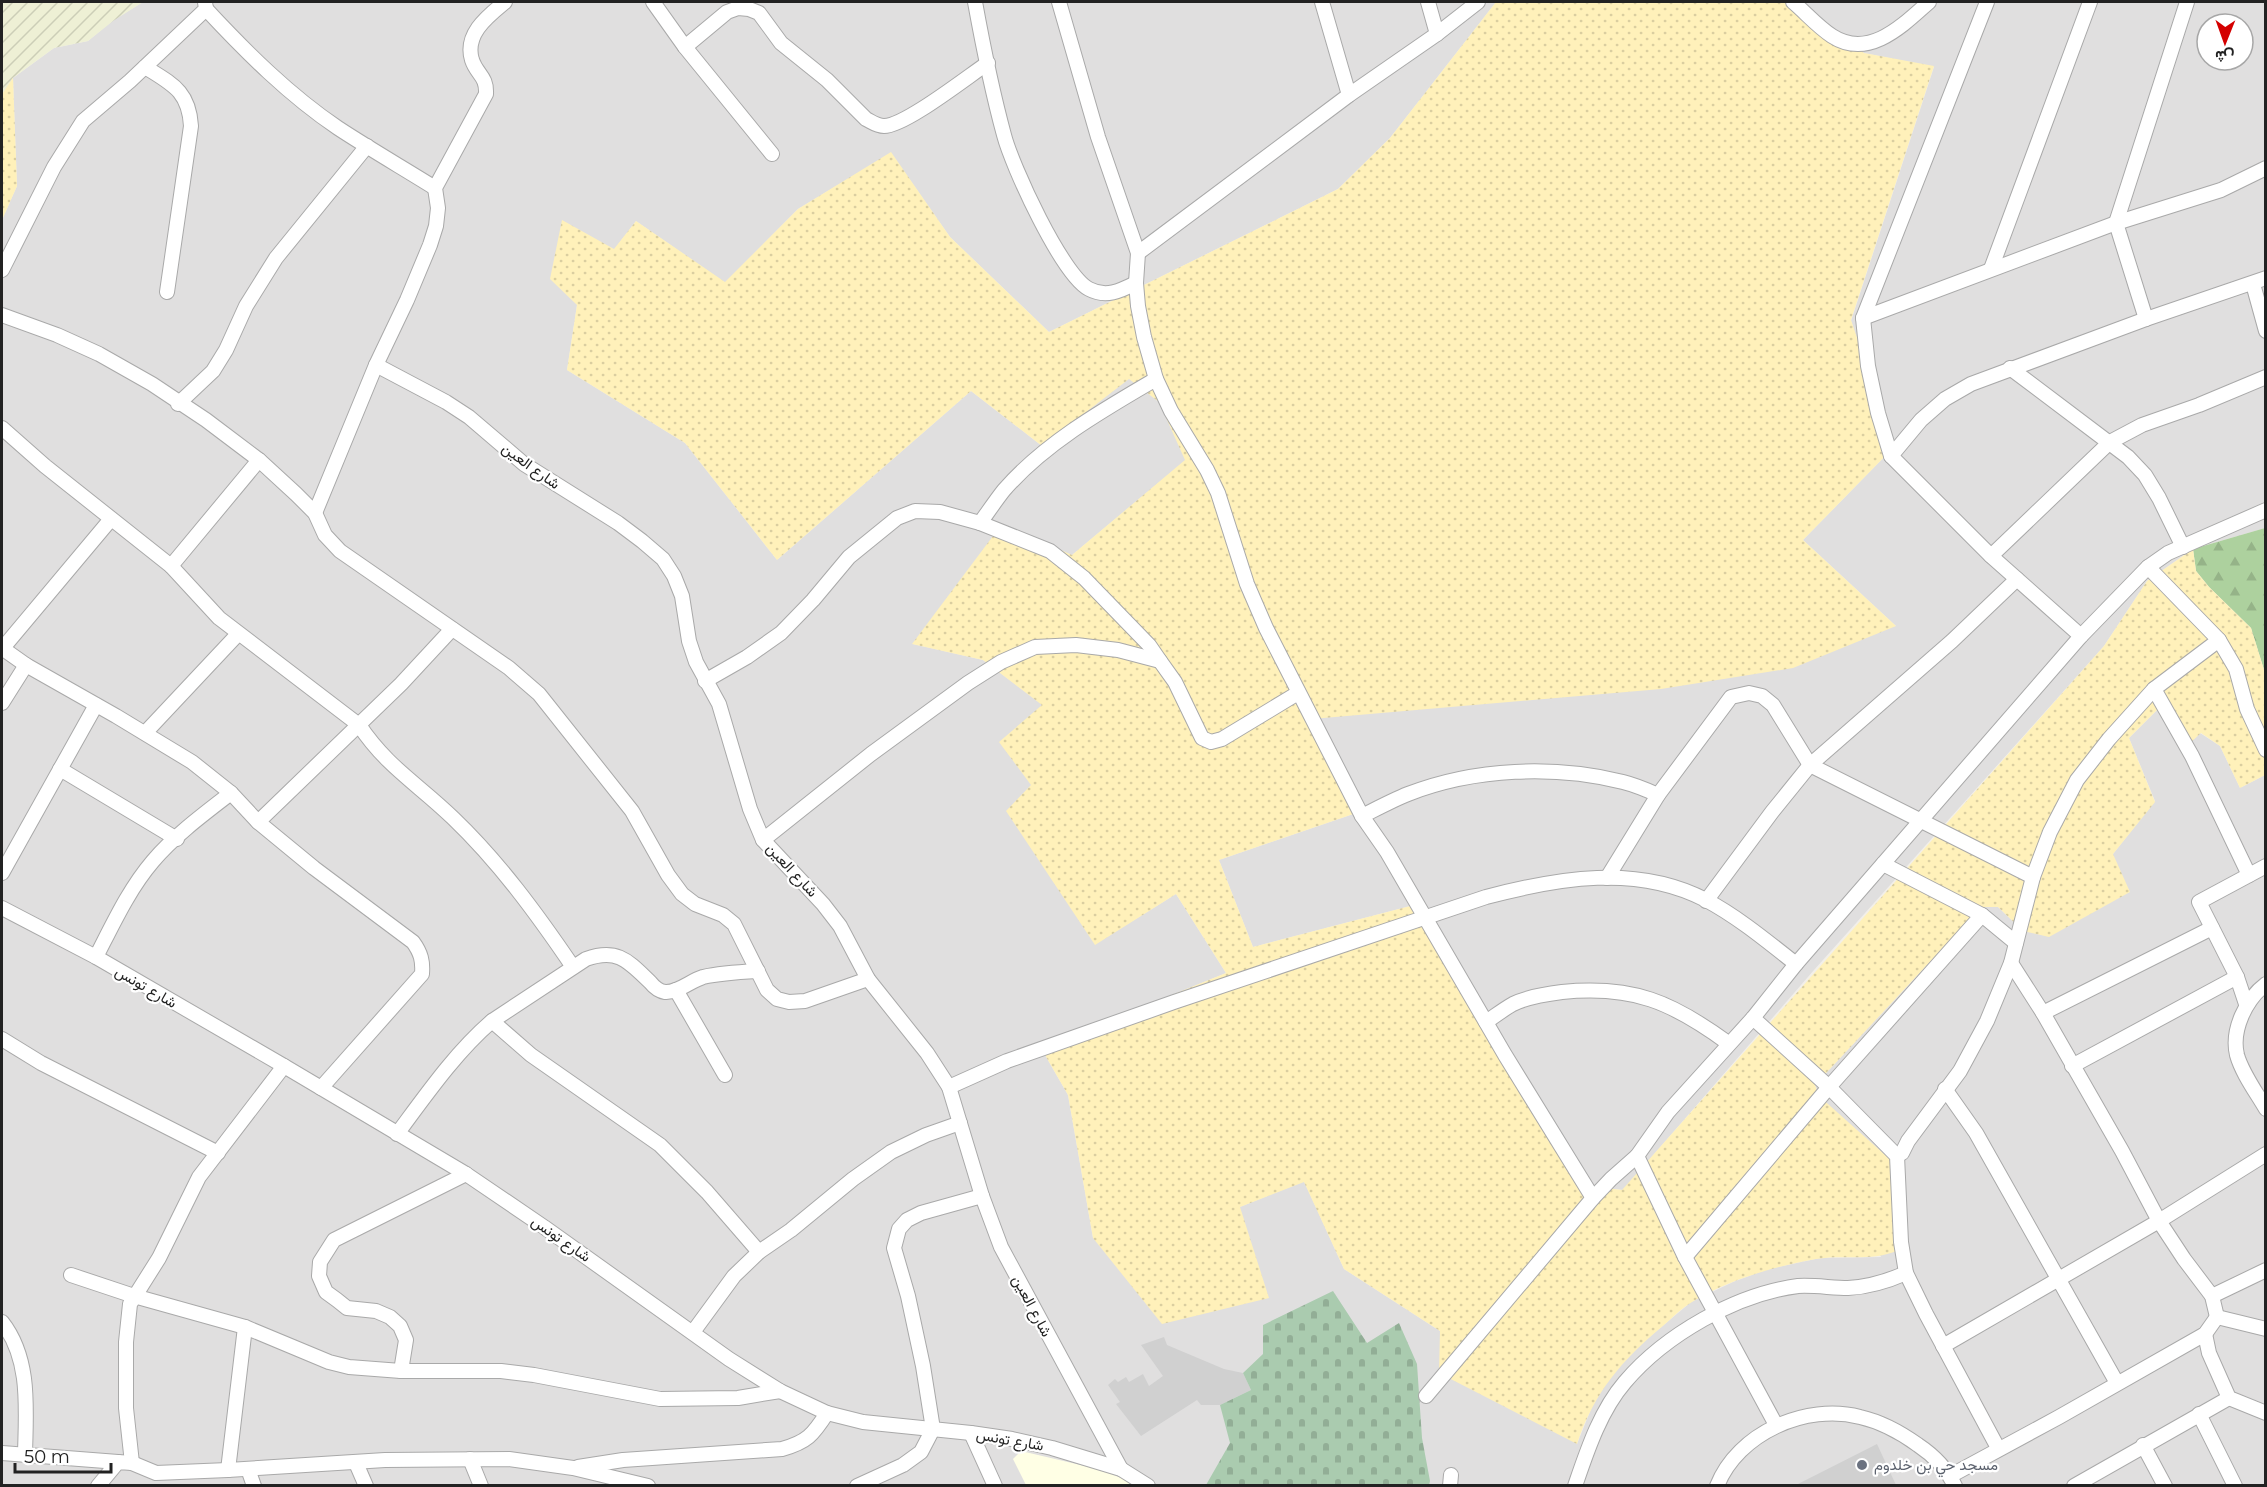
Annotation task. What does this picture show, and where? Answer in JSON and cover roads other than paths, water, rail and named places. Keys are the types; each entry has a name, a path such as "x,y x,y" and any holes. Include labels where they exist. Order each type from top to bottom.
{"street":[{"path":"315,513 376,365 430,245 437,217 435,188 486,94 486,83 472,61 473,37 480,24 505,2"},
{"path":"975,2 1004,137 1056,250 1073,275 1087,288 1100,293 1118,293 1136,283"},
{"path":"1059,2 1098,137 1138,253 1136,283 1144,337 1156,379 1171,411 1210,478 1247,584 1298,693 1362,816 1387,852 1486,1022 1593,1198"},
{"path":"1322,2 1349,95"},
{"path":"1428,2 1437,34"},
{"path":"1138,253 1478,2"},
{"path":"1793,2 1831,36 1846,42 1862,43 1877,41 1890,35 1929,2"},
{"path":"1987,2 1863,318 1870,375 1891,456 1991,556 2081,636"},
{"path":"1991,269 2090,2"},
{"path":"2146,319 2116,223 2187,2"},
{"path":"658,4 685,47 772,154"},
{"path":"2,270 68,144 83,121 145,67 205,5 259,64 337,128 435,188"},
{"path":"685,47 727,12 738,8 749,9 759,13 782,43 827,80 866,119 884,126 910,116 988,63"},
{"path":"145,67 173,84 184,96 190,110 191,126 167,292"},
{"path":"178,404 213,371 226,350 246,306 276,258 367,146"},
{"path":"1863,318 2116,223 2221,190 2265,168"},
{"path":"1891,456 1921,420 1945,399 1971,384 2146,319 2259,281 2265,331"},
{"path":"2,315 57,335 99,354 152,384 178,404 206,420 259,460 315,513 325,535 340,551 509,668 539,694 632,811 668,875 682,894 694,904 723,915 734,924 767,990 777,999 789,1002 805,1001 868,979"},
{"name":"شارع العين","path":"376,365 436,396 469,417 524,464 618,523 663,559 675,576 682,596 689,641 705,681 719,704 750,809 764,840 824,904 840,926 868,979 927,1053 949,1087 982,1196 1001,1248 1120,1469"},
{"path":"2010,368 2110,442 2145,475 2183,547"},
{"path":"1991,556 2110,442 2142,425 2199,405 2265,377"},
{"path":"980,523 1005,489 1040,456 1097,413 1156,379"},
{"path":"2,428 171,566 219,618 238,634 359,725 372,745 388,762 452,817 490,857 536,912 573,967"},
{"path":"171,566 259,460"},
{"path":"1426,1396 1593,1198 1637,1156 1668,1112 1753,1018 1796,964 2081,636 2148,567 2168,553 2265,510"},
{"path":"705,681 747,657 781,633 813,600 849,557 897,518 915,511 940,512 980,523 1050,551 1084,578 1149,645 1175,682 1202,738 1211,742 1222,739 1298,693"},
{"path":"111,519 2,649 192,762 231,793 258,822 314,868 413,942 423,963 422,974 321,1088"},
{"path":"2148,567 2219,640 2236,669 2247,709 2265,750"},
{"path":"1706,901 1810,765 1952,641 2017,579"},
{"path":"258,822 359,725 452,629"},
{"path":"145,733 238,634"},
{"path":"1897,1156 1902,1153 1908,1141 1959,1071 1987,1021 2011,963 2033,877 2050,832 2077,780 2109,739 2154,689 2219,640"},
{"path":"764,840 871,754 968,683 1010,658 1035,647 1076,645 1118,650 1160,661"},
{"path":"2,703 26,665"},
{"path":"2154,689 2192,756 2249,875"},
{"path":"1607,878 1658,795 1731,696 1749,693 1762,696 1773,705 1810,765 2033,877"},
{"path":"2,873 96,705"},
{"path":"60,769 177,838"},
{"path":"1362,816 1408,794 1452,780 1484,775 1518,773 1587,776 1625,782 1658,795"},
{"path":"96,957 132,889 154,860 231,793"},
{"path":"1883,864 1982,915 2016,943"},
{"path":"2246,1004 2237,977 2199,902 2265,866"},
{"path":"949,1087 1007,1061 1174,1002 1486,897 1532,885 1607,878 1656,882 1706,901 1767,941 1796,964"},
{"name":"شارع تونس","path":"2,908 96,957 466,1174 729,1359 780,1391 827,1413 863,1422 971,1433 1052,1448 1120,1469 1148,1485"},
{"path":"1685,1257 1829,1087 1982,915"},
{"path":"2043,1013 2212,928"},
{"path":"397,1134 460,1053 492,1021 586,959 599,955 619,956 658,990 676,990 705,977 758,971"},
{"path":"1717,1485 1740,1452 1776,1425 1826,1414 1858,1416 1880,1422 1902,1433 1926,1450 1953,1480 1998,1448 2059,1417 2205,1334 2217,1317 2212,1296 2159,1221 2043,1013 2011,963"},
{"path":"2072,1066 2237,977"},
{"path":"2265,984 2246,1004 2240,1019 2236,1053 2265,1109"},
{"path":"676,990 725,1075"},
{"path":"1486,1022 1514,1004 1548,994 1575,991 1612,992 1641,995 1668,1006 1695,1019 1728,1043"},
{"path":"1753,1018 1829,1087 1897,1156 1901,1242 1906,1273 1942,1346 1998,1448"},
{"path":"492,1021 531,1055 660,1145 707,1192 759,1252"},
{"path":"2,1039 41,1063 218,1153"},
{"path":"132,1464 126,1408 126,1342 130,1304 148,1279 199,1177 284,1066"},
{"path":"1945,1089 1976,1133 2117,1383"},
{"path":"693,1332 734,1276 759,1252 891,1152 926,1135 960,1123"},
{"path":"1942,1346 2159,1221 2265,1154"},
{"path":"1637,1156 1685,1257 1776,1425"},
{"path":"401,1371 406,1340 400,1326 390,1317 376,1311 347,1308 326,1292 319,1276 320,1262 333,1240 466,1174"},
{"path":"857,1485 903,1465 921,1452 933,1429 913,1316 894,1248 898,1229 907,1220 921,1213 982,1196"},
{"path":"2212,1296 2265,1270"},
{"path":"1575,1485 1597,1430 1624,1383 1660,1349 1716,1312 1739,1301 1774,1291 1820,1286 1848,1288 1889,1280 1906,1273"},
{"path":"71,1275 134,1296 245,1327 329,1362 350,1366 401,1371 501,1371 660,1399 738,1398 780,1391"},
{"path":"2217,1317 2265,1329"},
{"path":"2,1322 12,1337 22,1366 26,1396 26,1454"},
{"path":"228,1470 245,1327"},
{"path":"2205,1334 2209,1353 2229,1398 2265,1413"},
{"path":"2074,1485 2229,1398"},
{"path":"573,1468 623,1460 782,1449 800,1444 814,1433 827,1413"},
{"path":"2199,1414 2235,1485"},
{"path":"971,1433 995,1485"},
{"path":"2143,1445 2165,1485"},
{"path":"2,1453 132,1464 157,1479 228,1470 357,1462 509,1459 573,1468 648,1485"},
{"path":"470,1459 482,1485"},
{"path":"98,1485 118,1462"},
{"path":"357,1462 366,1485"},
{"path":"248,1469 254,1485"}],"place":[{"name":"مسجد حي بن خلدوم","path":"1862,1465"}]}
